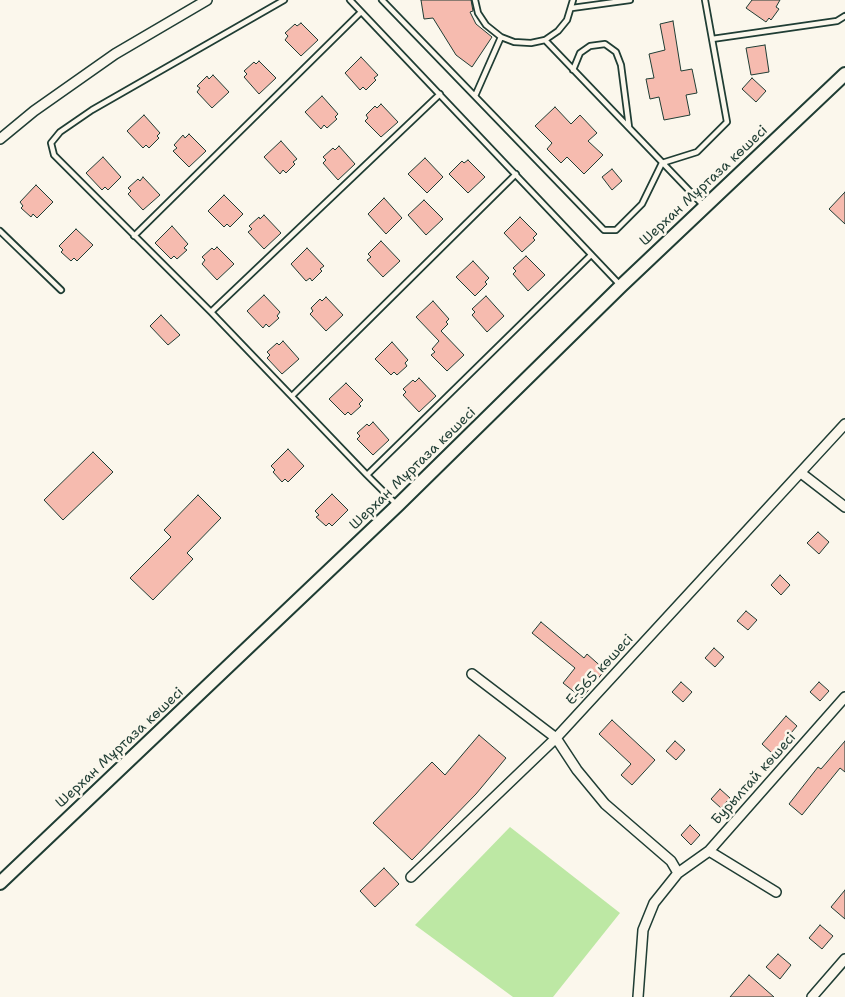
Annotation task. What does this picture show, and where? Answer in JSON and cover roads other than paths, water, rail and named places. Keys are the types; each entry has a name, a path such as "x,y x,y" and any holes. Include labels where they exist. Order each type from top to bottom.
{"main road":[{"name":"Шерхан Мұртаза көшесі","path":"0,882 398,506 621,286 845,74"}],"street":[{"path":"0,139 34,111 115,54 207,0"},
{"name":"Е-565 көшесі","path":"411,877 556,738 802,473 845,424"},
{"path":"802,473 845,507"},
{"path":"472,674 556,738 577,770 605,804 671,861 678,873"},
{"name":"Бурылтай көшесі","path":"638,997 643,930 654,903 678,873 709,851 845,697"},
{"path":"709,851 776,892"},
{"path":"812,997 845,959"}],"lane":[{"path":"284,0 92,110 60,132 51,143 54,155 211,312 398,506"},
{"path":"350,0 621,286"},
{"path":"382,0 604,230 616,230 642,204 662,163 697,152 727,122 705,0"},
{"path":"475,0 478,13 486,25 501,37 522,43 546,40 558,31 572,8 573,0"},
{"path":"572,8 630,0"},
{"path":"134,236 361,12"},
{"path":"712,40 837,21 845,16"},
{"path":"475,96 501,37"},
{"path":"546,40 705,206"},
{"path":"573,70 580,53 590,46 605,44 616,52 621,65 629,128"},
{"path":"211,312 440,94"},
{"path":"292,396 516,174"},
{"path":"0,231 61,290"},
{"path":"367,475 591,255"}]}
